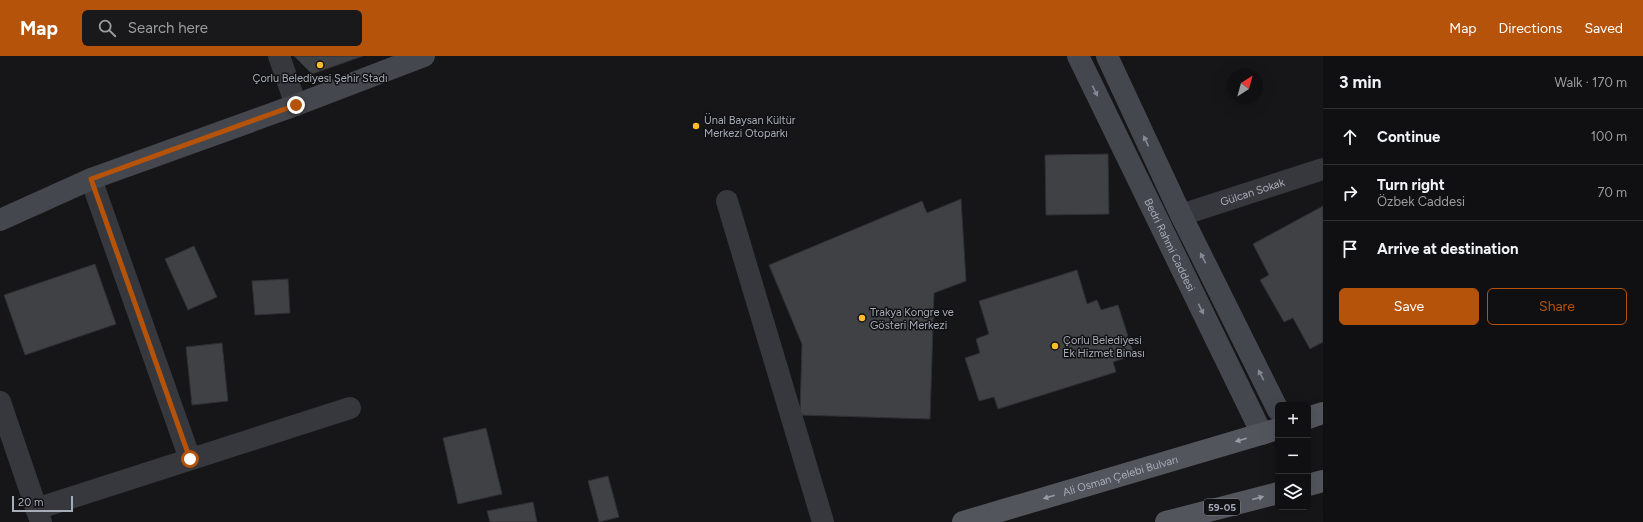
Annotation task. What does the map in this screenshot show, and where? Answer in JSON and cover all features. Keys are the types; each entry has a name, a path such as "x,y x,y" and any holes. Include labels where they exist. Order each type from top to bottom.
{"main road":[{"path":"1311,417 1323,413"},
{"name":"Ali Osman Çelebi Bulvarı","path":"963,522 1270,432"},
{"path":"1311,484 1323,481"},
{"name":"59-05","path":"1178,521 1275,494"}],"street":[{"path":"279,56 296,105"},
{"path":"0,220 91,179 296,105 424,56"},
{"name":"Bedri Rahmi Caddesi","path":"1078,56 1270,432"},
{"name":"Bedri Rahmi Caddesi","path":"1106,56 1181,215 1275,404"},
{"name":"Gülcan Sokak","path":"1181,215 1323,169"},
{"path":"91,179 190,459"},
{"path":"727,201 823,522"},
{"path":"0,402 39,516 190,459 350,408"}],"building":[{"name":"Çorlu Belediyesi Şehir Stadı","path":"294,56 363,56 312,74"},
{"path":"1108,154 1109,214 1046,215 1045,155"},
{"name":"Trakya Kongre ve Gösteri Merkezi","path":"961,199 966,281 934,293 930,419 800,415 802,344 769,265 922,201 927,213"},
{"path":"1323,206 1323,342 1310,349 1293,318 1284,322 1260,280 1269,275 1253,244"},
{"path":"194,246 217,297 188,310 165,259"},
{"path":"95,264 116,324 25,355 4,295"},
{"name":"Çorlu Belediyesi Ek Hizmet Binası","path":"1077,270 1087,304 1097,300 1101,310 1118,305 1134,355 1113,362 1116,372 998,409 994,397 979,401 965,358 980,353 976,339 989,334 979,301"},
{"path":"288,279 290,313 255,315 252,281"},
{"path":"222,343 228,401 192,405 186,347"},
{"path":"486,428 502,494 458,504 443,438"},
{"path":"608,476 619,517 599,522 588,481"},
{"path":"533,502 537,522 490,522 487,511"}],"place":[{"name":"Çorlu Belediyesi Şehir Stadı","path":"320,65"},
{"name":"Ünal Baysan Kültür Merkezi Otoparkı","path":"696,126"},
{"name":"Trakya Kongre ve Gösteri Merkezi","path":"862,318"},
{"name":"Çorlu Belediyesi Ek Hizmet Binası","path":"1055,346"}],"route":[{"path":"190,459 91,179 296,105"}]}
